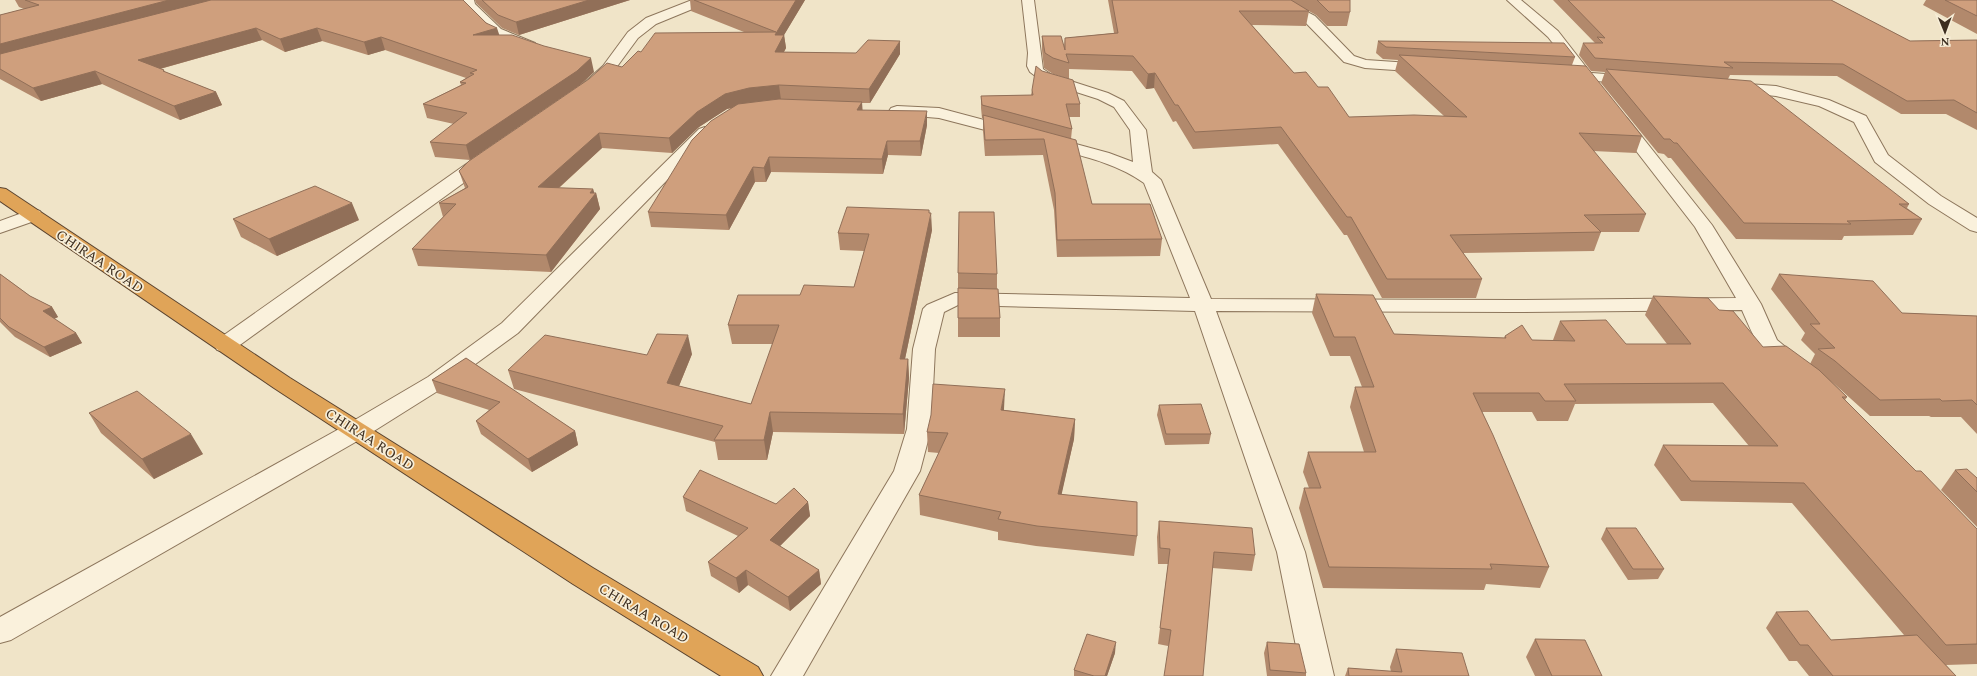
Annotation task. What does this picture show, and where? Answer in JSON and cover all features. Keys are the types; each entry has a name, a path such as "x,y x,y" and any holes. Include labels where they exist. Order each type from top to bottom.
{"highway":[{"name":"CHIRAA ROAD","path":"0,193 225,345 583,576 747,676"}],"street":[{"path":"468,0 469,5 496,32 539,50"},
{"path":"580,94 601,68 633,35 651,21 703,0"},
{"path":"1028,0 1035,53 1034,66 1037,72 1047,78 1104,96 1119,104 1138,130 1143,172"},
{"path":"1275,0 1310,19 1349,59 1365,64 1439,69"},
{"path":"1513,0 1553,34 1703,225 1750,304 1767,343 1779,355 1811,378"},
{"path":"1555,74 1649,81"},
{"path":"1721,87 1776,91 1824,103 1860,119 1881,158 1935,200 1977,226"},
{"path":"878,111 938,113 1037,138 1111,160 1143,172 1152,180 1203,305 1291,552 1318,676"},
{"path":"0,631 357,430 436,382 510,328 706,131 718,124"},
{"path":"225,345 500,149"},
{"path":"0,227 33,215"},
{"path":"787,676 907,471 919,429 924,349 934,310 955,299 1203,305 1513,306 1750,304"}],"building":[{"path":"25,0 169,0 0,44 0,15 39,5"},
{"path":"211,0 463,0 486,23 497,28 473,35 512,35 544,46 591,58 577,71 466,145 430,142 467,113 423,104 466,83 460,82 474,74 470,73 477,70 381,37 364,42 317,28 280,39 256,28 138,60 216,92 174,106 95,71 33,88 0,69 0,54"},
{"path":"482,0 589,0 516,22 498,15"},
{"path":"694,0 796,0 775,35 784,35 775,52 856,53 868,40 900,41 869,89 779,85 749,88 725,94 697,112 669,138 599,133 538,187 593,189 590,193 596,193 546,255 412,249 456,204 439,203 468,187 459,171 469,161 589,79 607,63 622,67 638,51 641,52 655,33 776,32"},
{"path":"1112,0 1291,0 1309,11 1239,11 1294,73 1306,72 1318,87 1328,87 1349,117 1414,115 1467,117 1399,55 1586,66 1642,136 1579,133 1646,214 1584,215 1601,232 1450,235 1482,279 1387,279 1351,217 1347,217 1281,127 1195,132 1178,105 1175,105 1155,73 1148,74 1133,56 1066,54 1069,63 1053,58 1045,53 1042,36 1061,36 1065,50 1065,38 1118,33"},
{"path":"1317,0 1350,0 1350,12 1329,12"},
{"path":"1568,0 1831,0 1910,41 1977,40 1977,113 1954,100 1907,101 1843,64 1724,62 1733,68 1595,58 1583,43 1603,43 1597,37 1605,38"},
{"path":"1945,0 1977,0 1977,16"},
{"path":"1378,41 1564,43 1575,57 1386,47"},
{"path":"1036,66 1042,71 1073,80 1080,104 1066,104 1072,129 982,105 981,96 1033,95 1032,90"},
{"path":"1606,69 1751,81 1909,204 1899,204 1922,219 1847,221 1851,224 1744,223 1677,143 1674,143 1670,139 1664,139"},
{"path":"779,99 862,102 857,110 927,111 920,141 887,141 882,159 769,157 764,168 753,167 726,215 648,212 692,140 711,121 738,104"},
{"path":"983,115 1076,140 1092,204 1150,204 1162,239 1057,240 1055,193 1044,139 985,140"},
{"path":"315,186 352,203 269,239 233,219"},
{"path":"847,207 929,210 929,213 931,213 900,359 908,359 903,414 770,412 764,440 714,440 723,426 508,370 545,335 647,355 657,334 688,335 667,383 751,404 779,325 728,325 738,295 800,295 804,285 854,287 869,234 838,233"},
{"path":"959,212 994,212 997,274 958,273"},
{"path":"0,274 30,296 52,307 43,311 76,333 44,347 9,327 0,318"},
{"path":"1779,274 1873,281 1902,313 1977,316 1977,405 1972,400 1880,400 1835,361 1818,349 1835,348 1810,324 1820,324"},
{"path":"958,288 998,289 1000,318 958,318"},
{"path":"1316,294 1373,295 1394,334 1506,338 1505,336 1522,325 1532,340 1575,341 1560,321 1606,320 1626,344 1691,344 1653,296 1708,298 1719,310 1733,311 1763,347 1786,346 1819,370 1847,397 1842,397 1916,471 1921,471 1977,529 1977,644 1946,645 1804,483 1691,481 1663,445 1778,446 1723,383 1564,384 1576,401 1545,401 1539,393 1473,393 1493,435 1549,567 1490,564 1492,569 1329,567 1304,488 1321,488 1308,452 1376,452 1355,387 1374,387 1355,337 1334,337"},
{"path":"466,358 575,431 528,459 476,421 500,402 432,380"},
{"path":"933,384 1005,389 1001,410 1075,419 1058,494 1137,502 1137,536 1037,526 998,519 1001,512 919,495 948,433 927,432 931,415"},
{"path":"137,391 191,434 142,459 89,413"},
{"path":"1201,404 1211,434 1166,434 1159,405"},
{"path":"1967,469 1977,478 1977,492 1955,470"},
{"path":"700,470 776,504 794,488 808,502 770,540 819,570 788,597 746,570 736,578 708,562 748,528 683,497"},
{"path":"1159,521 1252,528 1255,555 1214,552 1203,676 1164,676 1171,630 1160,628 1170,549 1160,548"},
{"path":"1606,528 1636,528 1664,569 1633,569"},
{"path":"1808,611 1831,640 1917,635 1956,676 1833,676 1808,645 1800,645 1776,612"},
{"path":"1087,634 1116,642 1105,676 1094,676 1074,670"},
{"path":"1535,639 1585,640 1602,676 1552,676"},
{"path":"1267,642 1299,644 1306,673 1270,670"},
{"path":"1396,649 1462,653 1469,676 1349,676 1348,668 1402,672"}]}
